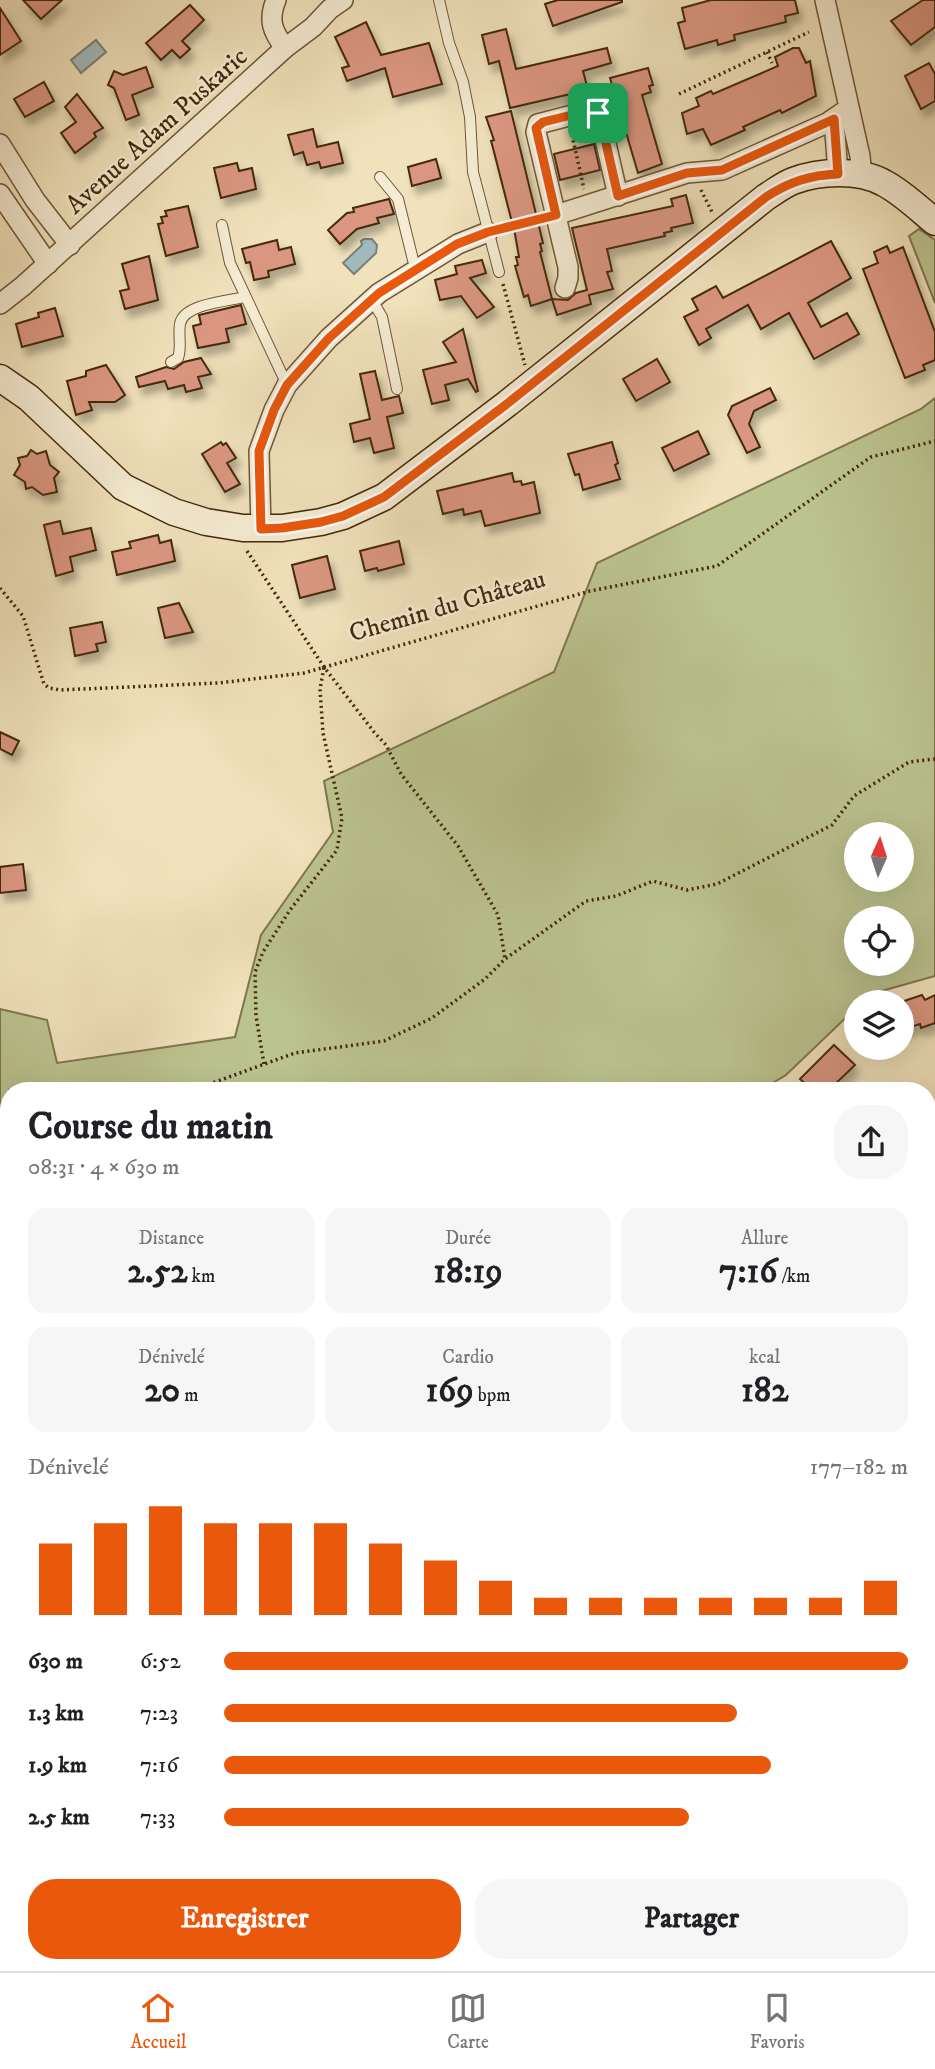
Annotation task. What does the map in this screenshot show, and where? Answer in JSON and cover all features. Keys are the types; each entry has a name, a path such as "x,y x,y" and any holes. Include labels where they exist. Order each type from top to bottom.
{"street":[{"path":"276,0 271,24 285,48"},
{"name":"Avenue Adam Puskaric","path":"2,305 285,48 343,0"},
{"path":"825,0 841,114 860,156 850,175"},
{"path":"565,288 568,267 536,128 543,122 592,110 598,113 618,196"},
{"path":"556,215 693,172 722,170 841,114"},
{"path":"0,145 35,200 70,244"},
{"path":"0,378 29,398 123,487 174,512 206,522 252,528 282,528 321,522 343,516 384,497 508,403 766,197 792,181 808,176 850,175 881,181 899,192 935,222"},
{"path":"0,194 48,264"},
{"path":"252,528 259,451 274,410 287,385 329,338 372,300 457,244 488,232"}],"lane":[{"path":"439,0 449,43 463,82 470,117 473,172 499,272"},
{"path":"380,177 398,199 413,260 418,269"},
{"path":"222,225 230,263 287,385"},
{"path":"171,362 178,358 180,352 180,323 183,315 192,309 245,297"},
{"path":"372,300 382,317 397,389"}],"path":[{"path":"679,94 809,32"},
{"path":"767,52 772,63"},
{"path":"710,80 713,88"},
{"path":"568,116 587,205"},
{"path":"693,172 718,224"},
{"path":"488,232 556,215"},
{"path":"499,272 528,373"},
{"name":"Chemin du Château","path":"0,588 23,616 44,684 49,688 60,690 206,683 304,673 590,591 717,566 870,457 935,441"},
{"path":"252,528 246,550 324,667 386,745 401,774 458,846 498,915 505,959"},
{"path":"264,1064 256,1016 255,972 263,952 290,910 337,850 342,818 323,733 320,688 324,667"},
{"path":"215,1082 295,1053 384,1041 432,1018 485,979 505,959 586,901 616,895 653,881 687,890 717,884 832,825 854,796 909,762 935,759"}],"green space":[{"path":"919,229 935,240 935,303 909,236"},
{"path":"935,398 935,976 885,990 844,990 844,1019 786,1075 774,1082 0,1082 0,1009 47,1020 57,1063 235,1037 261,935 333,832 324,781 554,672 597,563 921,409"}],"water":[{"path":"96,40 106,52 81,73 71,60"},
{"path":"372,239 377,245 376,253 354,274 343,263 362,245 361,241"}],"building":[{"path":"23,0 62,0 41,19"},
{"path":"558,0 622,2 553,26 545,4"},
{"path":"711,0 795,0 798,13 785,16 786,22 734,35 735,40 718,45 717,40 685,49 678,23 685,21 682,8"},
{"path":"923,0 935,0 935,27 911,45 891,21"},
{"path":"190,5 204,20 182,41 190,49 180,58 172,50 161,60 146,43"},
{"path":"0,8 21,41 0,55"},
{"path":"366,22 381,55 429,43 442,84 393,97 385,68 347,81 342,68 349,66 335,37"},
{"path":"506,29 516,69 607,48 611,63 583,71 588,90 510,108 499,61 489,64 482,35"},
{"path":"793,48 799,48 806,63 810,61 816,96 782,113 780,110 743,127 745,130 711,145 703,129 687,134 682,113 699,106 696,98 711,91 713,94 778,66 775,57"},
{"path":"929,63 935,74 935,101 921,109 905,76"},
{"path":"146,67 153,87 132,95 139,115 126,120 114,88 108,85 114,71 123,75"},
{"path":"648,68 653,85 649,86 651,92 642,95 662,164 638,173 610,78"},
{"path":"44,82 54,101 25,117 14,99"},
{"path":"77,94 103,128 94,133 96,137 75,153 61,133 76,122 65,107"},
{"path":"511,111 543,243 540,244 540,252 552,299 531,306 528,295 524,297 515,266 518,265 516,257 519,257 515,234 491,141 494,140 486,117"},
{"path":"313,129 317,147 338,142 343,163 321,168 319,162 307,165 303,152 294,155 288,135"},
{"path":"594,144 600,170 560,180 554,154"},
{"path":"436,159 441,178 412,186 408,167"},
{"path":"237,163 239,171 252,168 256,189 221,198 214,168"},
{"path":"686,195 693,223 671,228 672,231 664,233 665,236 607,249 612,271 607,272 613,289 589,295 591,304 557,315 552,299 568,300 576,293 587,290 572,228 673,206 671,199"},
{"path":"389,199 394,214 377,218 379,223 357,229 340,244 328,230 347,213 354,212 353,208"},
{"path":"188,206 198,247 166,256 158,224 163,223 161,217 167,216 165,211"},
{"path":"277,240 279,250 291,247 295,264 268,271 269,277 254,280 250,262 246,263 242,249"},
{"path":"831,241 851,278 808,303 821,327 847,313 859,334 814,359 789,313 761,329 748,305 706,329 711,338 699,345 684,317 698,310 692,299 716,286 723,298"},
{"path":"887,246 890,253 903,247 935,332 935,360 923,365 925,370 905,378 863,269 878,263 874,252"},
{"path":"149,256 158,300 125,309 120,291 129,289 122,264"},
{"path":"482,260 486,273 470,278 494,307 477,318 461,296 440,300 435,280 457,274 455,266"},
{"path":"241,305 246,324 226,329 229,342 198,348 193,326 201,324 199,315"},
{"path":"55,308 63,336 22,347 16,324 39,317 38,313"},
{"path":"463,329 478,391 476,392 468,379 445,385 449,400 432,404 423,370 456,362 443,342"},
{"path":"201,358 211,374 198,377 202,388 186,392 184,385 168,389 165,381 139,387 136,377 166,367 174,369 184,362"},
{"path":"657,359 670,382 636,401 623,379"},
{"path":"106,365 125,395 115,402 89,402 92,410 76,415 67,381 86,376 86,371"},
{"path":"375,371 382,400 399,396 403,413 387,417 394,448 374,453 370,438 354,442 350,424 370,419 360,374"},
{"path":"770,388 776,400 754,411 749,424 760,447 747,453 728,415 732,406"},
{"path":"698,431 709,454 674,471 662,448"},
{"path":"221,442 223,445 226,443 236,458 227,463 240,484 225,492 202,454"},
{"path":"612,442 620,479 583,490 579,474 575,475 568,454"},
{"path":"31,450 37,454 46,451 50,465 59,472 54,478 57,492 43,495 32,487 26,489 25,482 14,475 20,465 18,458 27,456"},
{"path":"512,473 514,482 521,481 522,485 534,482 540,513 485,526 481,511 464,515 463,509 443,514 437,491"},
{"path":"60,521 63,534 91,528 96,550 70,557 73,571 56,576 44,525"},
{"path":"158,535 160,543 171,540 175,561 117,575 112,552 131,548 129,542"},
{"path":"399,541 404,564 378,571 377,568 365,571 360,551"},
{"path":"327,556 335,589 300,598 292,565"},
{"path":"179,603 193,632 165,638 158,608"},
{"path":"102,622 106,642 96,644 98,651 75,656 70,628"},
{"path":"0,732 19,741 12,755 0,749"},
{"path":"23,864 26,890 0,893 0,867"},
{"path":"922,995 925,1000 935,995 935,1023 921,1028 920,1024 914,1026 914,998"},
{"path":"834,1045 844,1055 844,1060 850,1060 855,1065 837,1082 803,1082 800,1079"}],"route":[{"path":"592,110 598,113 618,196 687,173 722,170 834,119 838,174 808,176 780,187 508,403 384,497 343,516 321,522 261,529 259,451 274,410 287,385 329,338 379,293 471,237 556,215 536,128 543,122 592,110"}]}
